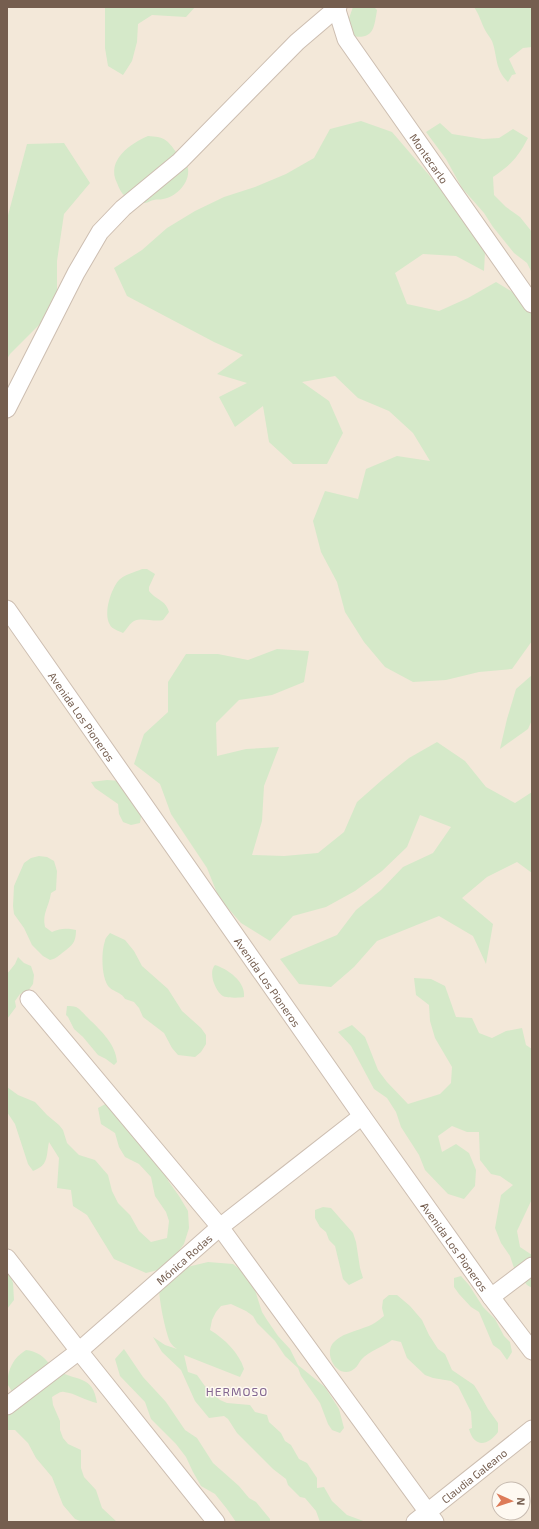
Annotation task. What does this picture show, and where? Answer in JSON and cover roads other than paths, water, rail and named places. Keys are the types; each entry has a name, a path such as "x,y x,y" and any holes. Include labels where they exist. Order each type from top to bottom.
{"street":[{"name":"Montecarlo","path":"337,7 346,39 532,304"},
{"path":"7,409 76,273 100,232 123,208 180,161 297,42 337,7"},
{"name":"Avenida Los Pioneros","path":"7,609 362,1116 491,1297 532,1351"},
{"path":"29,999 220,1227 426,1519"},
{"name":"Mónica Rodas","path":"7,1406 79,1351 220,1227 362,1116"},
{"path":"7,1258 79,1351 216,1522"},
{"path":"491,1297 532,1266"},
{"name":"Claudia Galeano","path":"426,1519 532,1429"}],"district":[{"name":"HERMOSO","path":"237,1391"}]}
